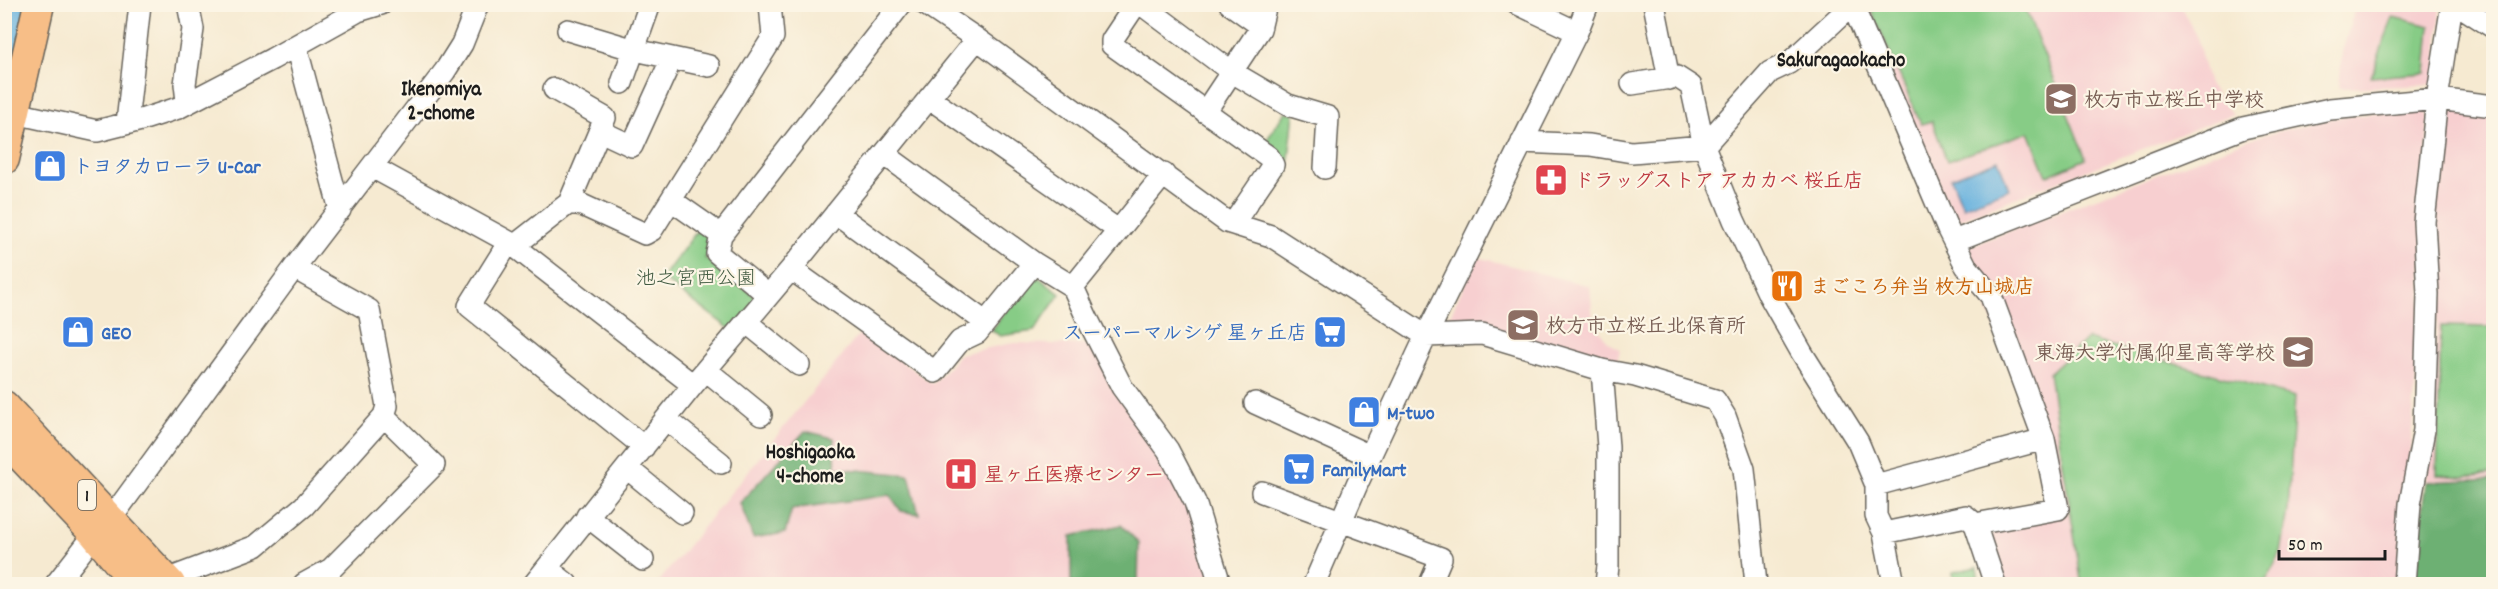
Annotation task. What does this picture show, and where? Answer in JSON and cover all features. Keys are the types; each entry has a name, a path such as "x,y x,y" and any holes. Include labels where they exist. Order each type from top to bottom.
{"highway":[{"path":"4,159 39,4"},
{"name":"1","path":"4,406 103,527"},
{"name":"1","path":"4,438 103,527 158,583"}],"street":[{"path":"127,123 140,4"},
{"path":"187,101 185,84 193,29 188,4"},
{"path":"15,113 97,131 178,108 187,101 296,46 358,11 381,4"},
{"path":"56,585 103,527 294,268 445,71 462,44 478,4"},
{"path":"621,83 650,4"},
{"path":"569,203 582,205 645,234 652,230 772,38 770,4"},
{"path":"768,295 717,253 721,235 901,4"},
{"path":"924,4 977,39 1227,222 1270,236 1426,336 1482,334 1602,370 1635,376 1715,400 1725,416 1744,469 1756,585"},
{"path":"1136,4 1112,40 1112,45 1269,157 1273,165 1233,224"},
{"path":"1141,4 1232,72 1288,105 1328,117 1325,168"},
{"path":"1230,4 1261,26"},
{"path":"1205,112 1261,26 1266,4"},
{"path":"1518,4 1577,32"},
{"path":"1314,585 1370,456 1426,336 1577,32 1588,4"},
{"path":"1654,4 1669,79"},
{"path":"2404,585 2410,504 2424,430 2428,294 2424,222 2452,4"},
{"path":"2457,4 2493,28"},
{"path":"1522,142 1590,145 1632,152 1704,146 1770,72 1789,63 1852,5 1954,241 1966,266 1991,296 2044,440 2058,509 1975,524"},
{"path":"568,30 635,50 709,66"},
{"path":"567,585 541,576 699,377 791,268 977,39"},
{"path":"296,46 340,210"},
{"path":"600,131 632,147 672,58"},
{"path":"1632,84 1677,77 1691,86 1704,146 1734,220 1769,295 1858,442 1876,485 1876,516 1884,533 1894,585"},
{"path":"554,89 605,118 600,131 569,203 511,244 469,306 644,447"},
{"path":"929,98 1118,230"},
{"path":"1954,241 2243,128 2331,109 2438,99 2493,106"},
{"path":"884,154 1034,263 1073,287 1122,387 1168,450 1195,502 1220,585"},
{"path":"372,166 511,244 699,377 761,415"},
{"path":"1073,287 1164,174"},
{"path":"671,201 721,235"},
{"path":"836,213 985,321"},
{"path":"791,268 935,372 960,341 977,333 1034,263"},
{"path":"158,583 256,546 304,506 384,416 387,406 369,310 294,268"},
{"path":"746,322 799,365"},
{"path":"1602,370 1608,447 1606,585"},
{"path":"1255,403 1370,456"},
{"path":"304,585 332,569 434,465 384,416"},
{"path":"666,419 721,463"},
{"path":"1876,485 2044,440"},
{"path":"627,468 682,513"},
{"path":"1262,492 1441,558 1430,585"},
{"path":"587,516 643,560"},
{"path":"1884,533 1966,516 1975,524 1995,585"}],"shaded area":[{"name":"枚方市立桜丘中学校","path":"1859,5 2180,5 2197,38 2209,85 2233,114 1961,219 1951,214"},
{"path":"2356,5 2441,5 2435,85 2339,88 2342,52"},
{"path":"2423,109 2428,114 2421,298 2412,430 2396,584 2004,584 1990,540 1996,525 2063,511 1972,265 1968,247 2253,138 2331,118"},
{"path":"2447,111 2493,112 2493,480 2426,489 2438,317 2434,226"},
{"path":"1477,257 1590,286 1593,322 1609,343 1620,349 1616,366 1449,318"},
{"name":"星ヶ丘医療センター","path":"861,332 933,384 960,354 1013,343 1092,345 1187,496 1216,584 657,584"}],"green space":[{"path":"1869,5 2024,5 2086,159 2047,176 2029,132 1947,161 1932,121 1921,124"},
{"path":"2393,17 2430,26 2426,73 2371,77"},
{"path":"1285,112 1294,113 1287,176 1280,175 1282,160 1262,147"},
{"name":"池之宮西公園","path":"700,227 715,244 705,258 754,295 754,305 734,332 662,278"},
{"path":"1038,277 1060,294 1034,331 1000,336 992,330 1026,282"},
{"path":"2441,326 2493,327 2493,474 2463,477 2437,475"},
{"path":"2087,339 2295,397 2288,510 2281,553 2267,579 2260,584 2087,584 2081,580 2049,373"},
{"path":"805,431 834,438 836,468 909,475 919,514 901,511 890,495 792,509 785,533 753,538 740,503"},
{"path":"2493,479 2493,584 2477,584 2464,578 2454,584 2412,584 2426,482"},
{"path":"1121,525 1139,543 1138,584 1071,584 1071,536"},
{"path":"1977,567 1979,582 1954,584 1953,572"}],"water":[{"path":"1998,160 2009,189 1963,207 1951,178"}],"waterway":[{"path":"4,82 23,4"}],"place":[{"name":"枚方市立桜丘中学校","path":"2061,99"},
{"name":"トヨタカローラ U-Car","path":"50,166"},
{"name":"ドラッグストア アカカベ 桜丘店","path":"1551,180"},
{"name":"まごころ弁当 枚方山城店","path":"1787,286"},
{"name":"枚方市立桜丘北保育所","path":"1523,325"},
{"name":"GEO","path":"78,332"},
{"name":"スーパーマルシゲ 星ヶ丘店","path":"1330,332"},
{"name":"東海大学付属仰星高等学校","path":"2298,352"},
{"name":"M-two","path":"1364,412"},
{"name":"FamilyMart","path":"1299,469"},
{"name":"星ヶ丘医療センター","path":"961,474"}],"district":[{"name":"Sakuragaokacho","path":"1841,59"},
{"name":"Ikenomiya 2-chome","path":"441,100"},
{"name":"Hoshigaoka 4-chome","path":"810,463"}]}
